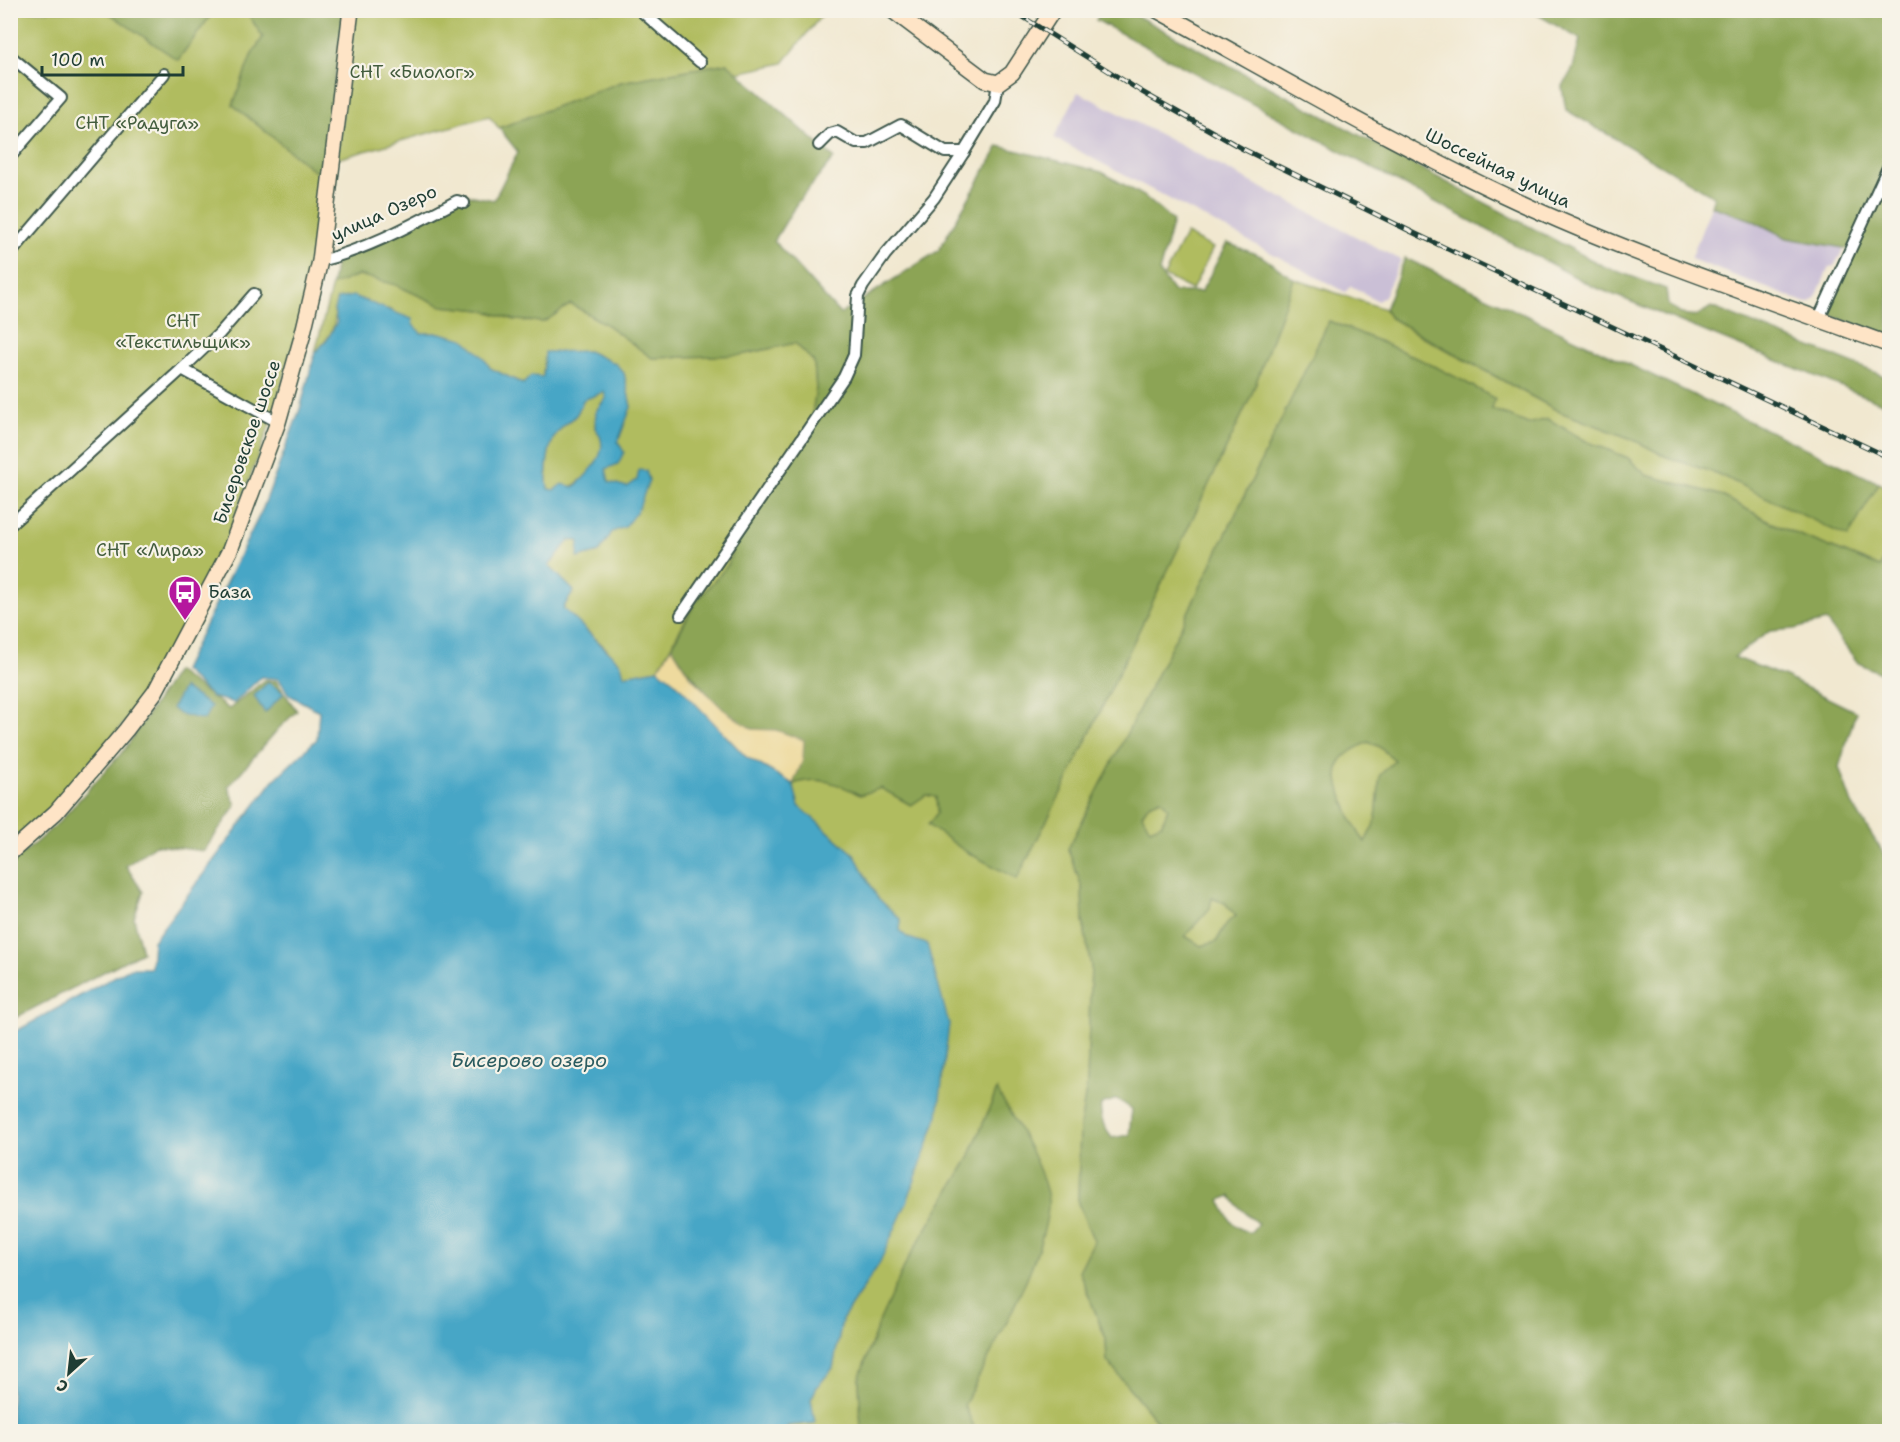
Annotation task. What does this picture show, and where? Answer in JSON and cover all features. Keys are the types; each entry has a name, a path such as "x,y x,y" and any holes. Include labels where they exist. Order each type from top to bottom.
{"main road":[{"name":"Бисеровское шоссе","path":"10,853 56,812 126,730 154,692 230,550 278,422 320,261 351,10"},
{"path":"892,10 985,80 998,83 1012,74 1053,10"},
{"name":"Шоссейная улица","path":"1157,10 1495,191 1664,262 1890,345"}],"street":[{"path":"640,10 700,62"},
{"path":"10,56 61,98 10,157"},
{"path":"10,254 164,74"},
{"path":"681,615 844,377 854,355 858,296 870,274 934,198 995,100 998,83"},
{"path":"819,145 830,134 837,132 856,142 867,143 901,125 945,152 964,152"},
{"path":"1819,318 1890,163"},
{"name":"улица Озеро","path":"320,261 342,255 397,231 457,201 464,203"},
{"path":"10,525 182,369 220,333 255,294"},
{"path":"182,369 278,422"}],"shaded area":[{"path":"1078,92 1401,260 1384,296 1378,301 1351,286 1345,292 1054,138"},
{"path":"1711,206 1752,220 1787,238 1844,248 1834,266 1829,267 1816,297 1809,303 1801,301 1691,259"}],"green space":[{"path":"11,11 106,11 178,60 214,11 246,11 263,37 251,56 233,105 322,177 313,260 296,335 272,419 224,547 149,689 121,727 52,808 11,844"},
{"path":"106,11 214,11 178,60"},
{"path":"246,11 344,11 322,177 233,105 251,56 263,37"},
{"name":"СНТ «Биолог»","path":"356,11 825,11 783,63 738,73 727,63 621,82 499,128 489,116 337,159"},
{"path":"1102,11 1128,11 1603,266 1666,289 1668,305 1681,314 1697,316 1711,307 1889,378 1889,406 1592,286 1096,20"},
{"path":"1531,11 1889,11 1889,163 1849,249 1787,238 1752,220 1711,206 1714,196 1566,110 1562,88 1573,68 1580,39"},
{"path":"727,63 834,158 797,203 774,241 840,314 938,251 999,146 1102,172 1144,196 1173,221 1159,272 1174,292 1201,292 1227,243 1261,256 1294,279 1251,396 1065,785 1017,879 965,851 928,825 937,813 936,797 926,795 911,805 881,788 860,795 844,787 819,780 793,784 803,760 776,730 753,729 731,716 708,694 672,647 695,603 728,565 733,548 810,427 816,389 814,362 795,343 741,355 652,358 607,325 571,304 544,322 515,320 483,310 442,306 396,285 359,275 332,285 337,253 468,195 494,200 518,152 499,128 621,82"},
{"path":"1889,181 1889,337 1827,314 1851,254"},
{"path":"1186,234 1213,248 1192,290 1164,276"},
{"path":"1405,258 1879,483 1848,537 1718,474 1667,457 1632,439 1560,412 1389,317 1385,309"},
{"path":"359,275 396,285 442,306 483,310 515,320 544,322 571,304 607,325 652,358 741,355 795,343 814,362 816,389 810,427 733,548 728,565 695,603 658,669 624,675 607,649 562,608 574,591 549,566 569,540 580,541 579,557 599,552 637,480 627,487 609,482 606,469 631,407 624,373 616,364 588,351 544,362 543,378 524,384 490,368 484,358 440,333 420,333 392,310 380,308 367,301 334,310 333,328 315,353 332,285"},
{"path":"1294,279 1385,309 1389,317 1428,340 1560,412 1632,439 1667,457 1718,474 1848,536 1879,483 1889,488 1889,547 1880,567 1782,528 1720,495 1646,475 1628,458 1586,441 1548,419 1528,424 1491,409 1494,399 1454,376 1393,347 1329,321 1181,627 1068,849 1082,887 1083,921 1091,966 1087,1084 1080,1127 1078,1203 1094,1241 1079,1271 1106,1339 1107,1361 1165,1431 976,1431 964,1405 1025,1282 997,1090 968,1160 907,1261 880,1320 859,1379 861,1431 787,1431 786,1426 815,1423 811,1399 817,1387 833,1368 842,1320 879,1264 927,944 908,938 899,931 901,920 877,897 854,854 799,806 793,784 819,780 844,787 860,795 881,788 911,805 926,795 936,797 938,813 928,825 1017,878 1065,785 1251,396"},
{"path":"1329,321 1455,376 1495,399 1492,409 1528,424 1548,419 1586,441 1628,458 1646,475 1720,495 1782,528 1880,567 1889,547 1889,677 1858,663 1826,621 1794,629 1770,631 1734,657 1785,677 1856,712 1839,767 1852,804 1889,862 1889,1431 1165,1431 1107,1361 1106,1339 1079,1271 1094,1241 1078,1203 1080,1127 1087,1084 1091,966 1083,921 1082,887 1068,849 1181,627","holes":["1368,742 1378,746 1395,760 1380,775 1376,820 1365,842 1345,803 1338,779 1340,762 1353,750","1161,799 1168,808 1162,824 1150,829 1142,814 1149,804","1212,898 1225,903 1236,916 1227,923 1216,942 1201,946 1185,936 1210,908","1117,1099 1132,1109 1129,1135 1112,1138 1101,1113 1101,1104","1231,1196 1238,1206 1258,1224 1250,1233 1239,1228 1228,1217 1220,1200"]},
{"path":"604,392 606,397 596,411 595,428 604,442 597,462 584,478 575,484 557,490 548,489 548,460 554,438 561,428 574,417 583,400"},
{"path":"176,671 229,709 265,680 276,681 297,711 279,728 228,787 236,805 204,851 155,845 126,866 143,892 134,918 142,952 11,1020 10,865 59,822 125,749"},
{"path":"1368,742 1378,746 1395,760 1380,775 1376,820 1365,842 1345,803 1338,779 1338,769 1346,755"},
{"path":"1161,799 1168,808 1162,824 1150,829 1142,815 1149,804"},
{"path":"1211,898 1225,903 1236,916 1227,923 1216,942 1201,946 1185,936 1210,908"},
{"path":"997,1090 1038,1166 1047,1193 1047,1213 1042,1238 1018,1299 964,1405 976,1431 861,1431 859,1379 880,1320 907,1261 968,1160"}],"sand":[{"path":"672,647 690,676 723,709 752,729 776,730 804,740 803,760 793,784 746,757 675,683 658,669"}],"water":[{"name":"Бисерово озеро","path":"353,296 412,319 413,325 421,333 440,333 464,339 484,358 490,368 523,384 531,376 543,377 545,352 588,351 616,364 624,373 631,407 618,442 624,452 618,464 606,469 609,482 627,487 637,480 639,470 646,471 649,480 639,508 625,527 612,532 599,552 578,558 579,541 569,540 549,566 574,591 563,608 621,664 624,675 658,669 675,682 746,757 793,784 799,806 854,854 877,897 901,920 900,931 908,938 927,944 949,1024 938,1115 907,1202 879,1264 842,1320 833,1368 817,1387 811,1399 815,1423 787,1426 787,1432 11,1431 11,1034 130,968 151,968 153,941 274,780 317,739 319,711 289,695 279,679 261,677 234,703 212,697 183,670 263,508 300,409 315,353 327,340 337,322 334,310 337,299","holes":["604,392 606,398 596,411 595,428 602,444 598,460 574,487 562,484 554,490 548,489 548,460 551,445 557,433 577,414 583,400"]},
{"path":"268,682 284,693 265,713 254,696"},
{"path":"183,688 211,706 204,720 179,714 172,708"}],"railway":[{"path":"1012,10 1142,92 1243,149 1416,234 1890,458"}],"place":[{"name":"База","path":"185,621"}],"park label":[{"name":"СНТ «Радуга»","path":"137,123"},
{"name":"СНТ «Текстильщик»","path":"183,331"},
{"name":"СНТ «Лира»","path":"150,550"}]}
